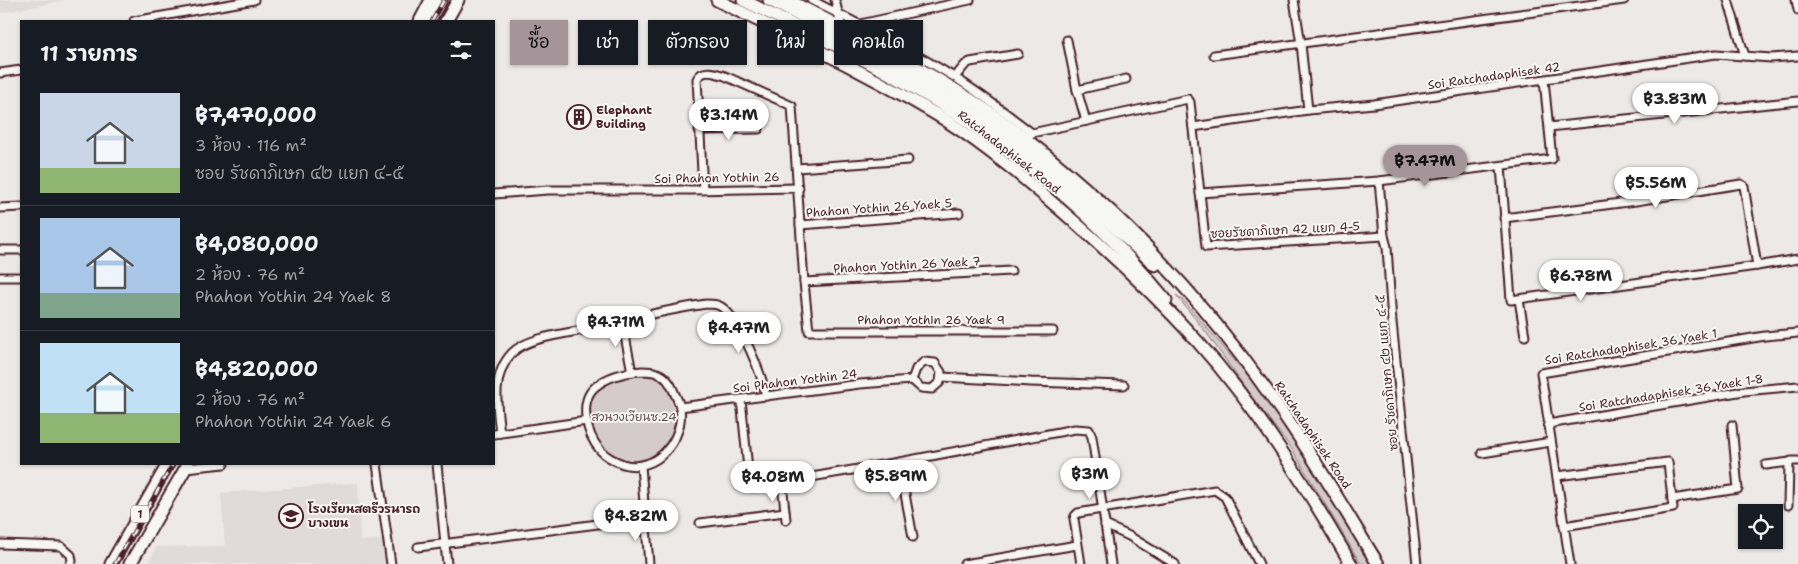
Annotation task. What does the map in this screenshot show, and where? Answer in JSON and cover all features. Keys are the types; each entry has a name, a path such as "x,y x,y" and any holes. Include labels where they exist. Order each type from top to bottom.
{"main road":[{"path":"421,20 431,0"},
{"path":"429,20 431,0"},
{"path":"439,20 450,0"},
{"path":"447,20 458,0"},
{"name":"Ratchadaphisek Road","path":"716,0 914,101 972,139 1026,180 1092,238 1124,267 1198,342"},
{"name":"Ratchadaphisek Road","path":"743,0 901,80 960,116 1005,148 1048,183 1132,260 1177,312 1277,444 1350,564"},
{"name":"Ratchadaphisek Road","path":"769,0 919,79 989,124 1084,201 1217,325"},
{"name":"Ratchadaphisek Road","path":"788,0 834,24"},
{"name":"Ratchadaphisek Road","path":"913,65 1029,136 1131,231 1174,276 1217,325 1270,394 1378,564"},
{"name":"1","path":"111,564 167,465"},
{"name":"1","path":"130,564 187,466"}],"street":[{"path":"140,20 254,0"},
{"path":"811,0 852,20"},
{"path":"835,0 840,20"},
{"path":"873,20 970,0"},
{"path":"1294,0 1308,110"},
{"path":"1214,54 1624,0"},
{"path":"1728,0 1745,56"},
{"path":"1796,0 1798,10"},
{"path":"1067,40 1077,90 1086,121"},
{"path":"955,77 970,62 1018,54"},
{"name":"Soi Ratchadaphisek 42","path":"1193,127 1308,110 1374,104 1716,54 1771,58 1798,56"},
{"path":"923,59 955,77 990,101 1029,136"},
{"path":"0,74 20,70"},
{"path":"703,190 698,76 702,73 714,72 792,106 804,282"},
{"path":"1077,90 1126,79"},
{"path":"1200,193 1379,181 1552,159 1544,80"},
{"name":"ซอยรัชดาภิเษก 42 แยก 4-5","path":"1029,136 1086,121 1188,99 1190,102 1206,247 1384,236"},
{"path":"1549,127 1798,101"},
{"path":"699,130 759,129"},
{"path":"797,168 908,160"},
{"path":"1501,166 1510,300 1798,259"},
{"name":"ซอย รัชดาภิเษก ๔๒ แยก ๔-๕","path":"1379,181 1417,564"},
{"path":"1504,218 1636,201 1741,184 1744,186 1757,266"},
{"name":"Soi Phahon Yothin 26","path":"495,194 548,190 798,188"},
{"path":"0,208 20,207"},
{"name":"Phahon Yothin 26 Yaek 5","path":"800,225 959,213"},
{"path":"0,250 20,250"},
{"name":"Phahon Yothin 26 Yaek 7","path":"804,282 1011,271"},
{"path":"0,277 20,277"},
{"name":"Phahon Yothin 26 Yaek 9","path":"804,282 809,331 1054,330"},
{"path":"1519,300 1525,336"},
{"path":"587,421 497,434 496,401 498,381 505,362 512,352 532,342 622,321 706,304 717,304 724,308 743,335 764,386 766,396"},
{"path":"622,321 632,372"},
{"name":"Soi Ratchadaphisek 36 Yaek 1","path":"1570,564 1540,373 1765,336 1798,333"},
{"path":"912,380 916,368 924,362 935,363 942,372 942,377 1124,385"},
{"path":"650,371 663,376 673,389 680,407 679,424 675,440 666,452 641,466 621,463 606,456 600,451 592,437 587,421 588,398 595,387 614,376 632,372 650,371"},
{"name":"Soi Phahon Yothin 24","path":"680,407 860,384 912,380 921,388 932,389 940,382 942,377"},
{"name":"Soi Ratchadaphisek 36 Yaek 1-8","path":"1548,424 1744,391 1798,386"},
{"path":"741,399 749,483 753,487 1075,429 1089,430 1092,437 1112,564"},
{"path":"1672,499 1738,489 1732,425"},
{"path":"1482,453 1551,442"},
{"path":"1557,476 1667,461 1673,508 1564,526"},
{"path":"1766,465 1798,461"},
{"path":"899,462 913,537"},
{"path":"1788,505 1790,462"},
{"path":"187,466 206,465"},
{"path":"377,465 391,564"},
{"path":"437,465 447,564"},
{"path":"641,466 649,564"},
{"path":"700,523 786,516 782,483"},
{"path":"1081,564 1074,519 1074,516 1078,513 1215,490 1225,497 1259,564"},
{"path":"418,547 645,518"},
{"path":"1105,525 1129,536 1174,563"},
{"path":"0,544 61,546 71,555 72,561 70,564"},
{"path":"964,564 1077,545"}],"shaded area":[{"path":"0,0 66,0 0,13"},
{"name":"โรงเรียนสตรีวรนารถ บางเขน","path":"358,483 360,541 384,539 388,564 147,564 157,547 225,546 221,493"}],"green space":[{"path":"1176,295 1184,301 1275,408 1370,564 1361,564 1292,449"},
{"name":"สวนวงเวียนซ.24","path":"651,371 669,381 679,403 679,424 668,448 648,463 628,465 608,457 596,444 587,421 588,398 600,384 619,375"}],"railway":[{"path":"433,20 444,0"},
{"path":"115,564 172,465"}],"place":[{"name":"Elephant Building","path":"579,117"},
{"name":"โรงเรียนสตรีวรนารถ บางเขน","path":"291,516"}]}
